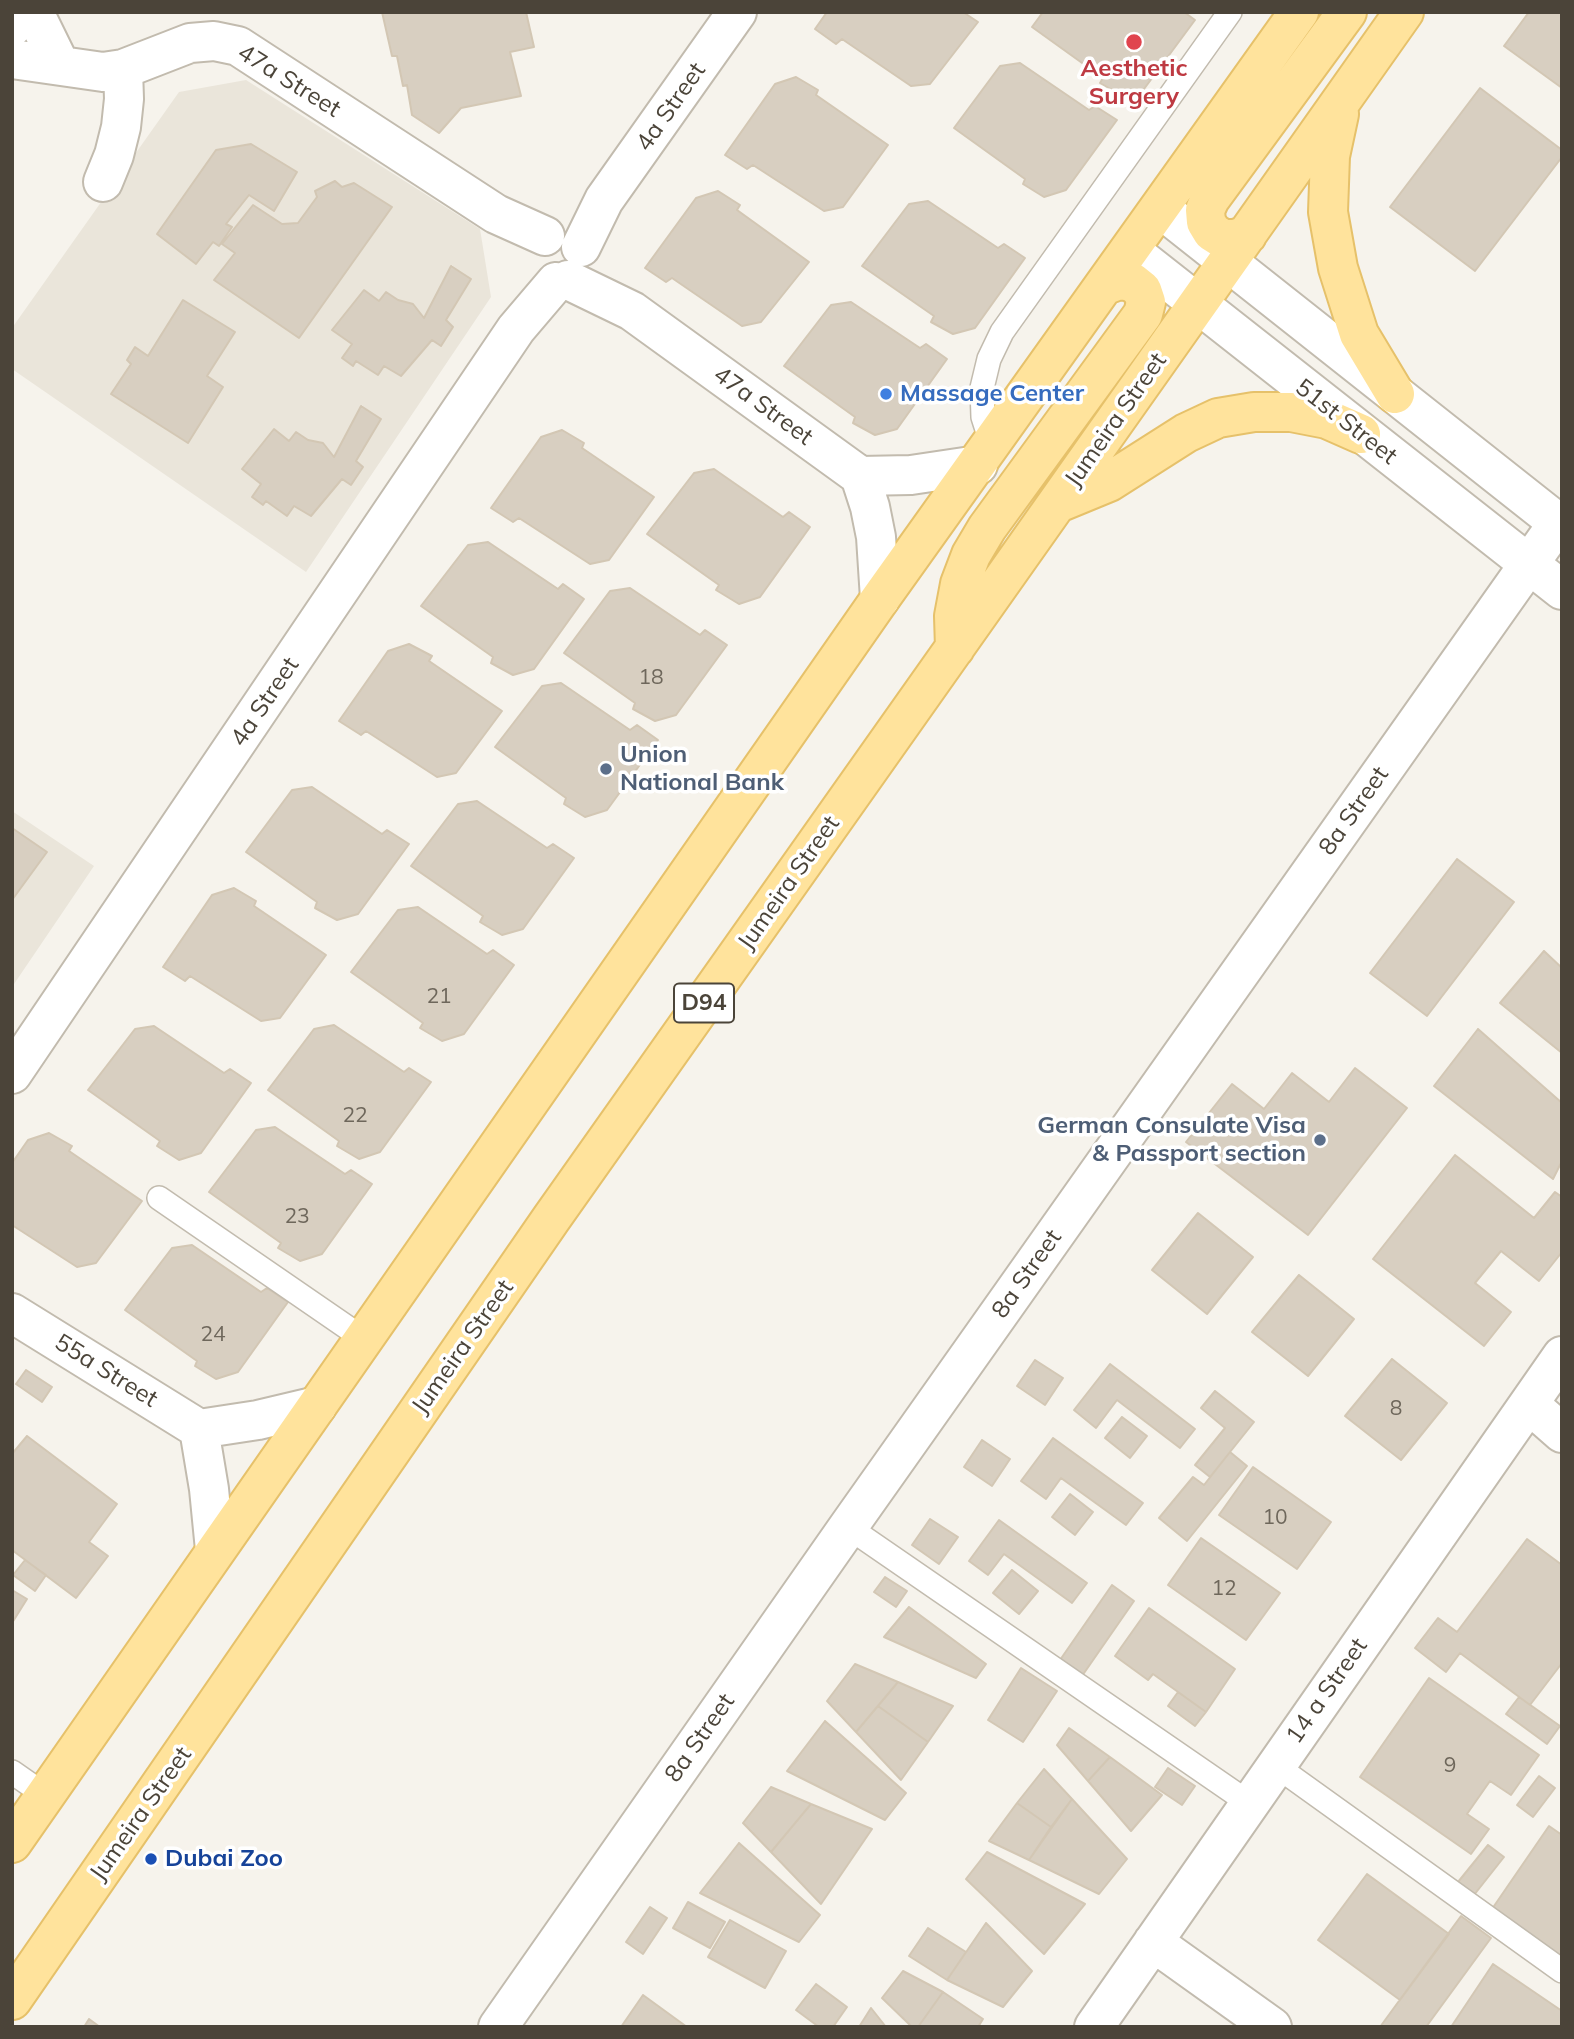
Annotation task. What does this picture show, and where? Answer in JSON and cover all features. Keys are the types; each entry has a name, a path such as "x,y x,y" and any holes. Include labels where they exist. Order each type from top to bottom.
{"main road":[{"path":"12,1843 880,599 1107,285 1299,12"},
{"path":"1238,249 1235,239 1223,239 1212,232 1206,222 1205,210 1210,199 1347,12"},
{"name":"Jumeira Street","path":"12,2000 551,1219 1404,12"},
{"path":"1342,100 1330,156 1328,212 1338,268 1359,334 1395,394"},
{"path":"955,648 954,616 960,584 971,555 987,528 1143,314 1146,302 1142,290 1132,282 1119,280 1107,285"},
{"path":"1058,503 1110,482 1186,433 1218,418 1254,412 1291,412 1327,419 1361,434"}],"street":[{"path":"12,27 20,12"},
{"path":"34,12 60,65"},
{"name":"4a Street","path":"12,1074 516,329 558,258 604,200 737,12"},
{"name":"47a Street","path":"12,59 60,65 81,71 103,72 124,69 190,43 214,41 238,46 496,214 860,476"},
{"path":"103,182 121,127 124,69"},
{"path":"1161,209 1238,249 1395,394 1560,524"},
{"name":"51st Street","path":"1131,251 1562,590"},
{"path":"880,599 876,537 860,476 911,475 985,455"},
{"name":"8a Street","path":"498,2027 848,1527 1560,524"},
{"name":"55a Street","path":"12,1313 200,1429"},
{"name":"14 a Street","path":"1094,2027 1562,1356"},
{"path":"1529,1404 1562,1433"},
{"path":"215,1550 200,1429 258,1420 317,1406"},
{"path":"1153,1942 1272,2027"}],"lane":[{"path":"985,455 982,388 989,359 1002,332 1230,12"},
{"path":"159,1199 364,1339"},
{"path":"848,1527 1249,1803"},
{"path":"1275,1765 1562,1972"},
{"path":"12,1772 45,1795"}],"shaded area":[{"path":"246,80 480,229 491,297 306,572 12,369 12,328 179,92"},
{"path":"12,811 94,866 12,987"}],"building":[{"path":"382,12 526,12 534,47 510,52 521,96 461,108 439,133 412,115 407,85 403,86 397,56 392,56"},
{"path":"827,12 963,12 978,22 930,84 911,86 842,39 836,44 815,29"},
{"path":"1043,12 1184,12 1195,20 1144,89 1123,96 1100,83 1103,78 1032,27"},
{"path":"1529,12 1562,12 1562,88 1504,46"},
{"path":"1020,63 1089,110 1095,106 1117,120 1066,190 1044,197 1023,184 1025,179 954,128 1000,66"},
{"path":"796,77 818,90 816,95 888,145 843,207 824,211 753,165 747,169 725,155 775,84"},
{"path":"1480,88 1562,150 1562,157 1475,271 1390,207"},
{"path":"251,144 297,172 274,211 249,195 226,224 232,227 219,246 213,242 196,264 157,234 216,150"},
{"path":"335,181 342,187 354,183 392,207 299,338 214,280 235,253 222,244 253,205 282,224 298,223 317,197 315,191"},
{"path":"718,191 740,205 737,210 809,262 761,322 742,326 672,278 666,282 645,268 696,198"},
{"path":"928,201 998,248 1004,244 1025,258 975,328 953,334 931,322 934,316 862,266 909,204"},
{"path":"451,266 471,279 446,320 453,327 441,346 432,340 401,376 384,366 378,375 356,361 353,366 342,358 352,344 332,330 364,290 379,301 386,292 398,300 413,304 424,318"},
{"path":"183,300 235,332 207,376 223,387 188,443 111,394 131,364 127,360 135,347 148,356"},
{"path":"851,302 920,348 926,344 947,359 897,429 875,435 853,423 855,417 784,366 831,305"},
{"path":"361,406 381,419 356,461 363,467 351,485 342,479 311,516 294,506 287,516 266,501 263,505 252,497 261,484 242,469 274,429 289,441 296,432 308,440 323,443 334,457"},
{"path":"562,430 584,443 582,448 654,497 609,560 590,564 519,518 513,522 491,508 541,437"},
{"path":"714,469 783,517 789,512 810,527 760,597 739,604 716,590 719,585 647,534 694,473"},
{"path":"488,542 558,589 563,584 584,599 534,669 513,675 491,663 493,657 421,606 468,545"},
{"path":"630,588 700,635 705,630 727,645 676,715 655,721 633,709 635,703 564,653 610,591"},
{"path":"409,644 432,656 429,661 502,711 456,773 437,777 366,731 361,735 339,721 388,651"},
{"path":"561,683 630,730 637,725 658,740 607,810 585,817 564,804 566,798 495,747 542,686"},
{"path":"312,787 382,834 387,830 409,844 358,914 337,920 315,908 317,902 246,852 292,790"},
{"path":"477,801 547,848 553,844 574,858 523,929 502,935 480,922 483,916 411,866 458,804"},
{"path":"12,828 47,852 12,900"},
{"path":"1457,859 1514,902 1427,1016 1370,973"},
{"path":"234,888 256,901 254,906 326,955 280,1018 261,1021 190,976 185,981 163,967 212,895"},
{"path":"418,907 487,954 493,950 514,965 464,1034 442,1041 420,1028 423,1023 351,972 398,910"},
{"path":"1544,951 1562,968 1562,1053 1500,1003"},
{"path":"334,1025 404,1072 409,1068 431,1082 380,1152 359,1159 337,1146 339,1141 268,1090 314,1029"},
{"path":"154,1026 224,1073 230,1069 251,1083 201,1153 179,1160 157,1146 160,1141 88,1090 135,1029"},
{"path":"1478,1029 1562,1103 1562,1161 1553,1179 1434,1086"},
{"path":"1355,1068 1407,1108 1308,1235 1186,1142 1232,1084 1264,1109 1292,1073 1329,1102"},
{"path":"275,1127 345,1174 351,1170 372,1184 322,1254 300,1261 278,1248 281,1243 209,1192 256,1130"},
{"path":"49,1133 72,1146 69,1151 142,1201 96,1263 77,1267 12,1225 12,1163 28,1140"},
{"path":"1455,1155 1534,1218 1555,1192 1562,1197 1562,1252 1539,1281 1501,1251 1475,1283 1511,1312 1484,1346 1373,1259"},
{"path":"1198,1213 1253,1257 1207,1314 1152,1270"},
{"path":"192,1245 261,1292 267,1288 288,1302 238,1372 216,1379 195,1366 197,1361 125,1310 172,1248"},
{"path":"1299,1275 1354,1319 1308,1376 1252,1332"},
{"path":"1392,1359 1447,1403 1401,1460 1345,1416"},
{"path":"1035,1360 1063,1378 1045,1405 1017,1386"},
{"path":"1110,1364 1195,1429 1180,1448 1117,1400 1096,1428 1074,1410"},
{"path":"26,1370 52,1387 42,1402 16,1384"},
{"path":"1215,1391 1254,1422 1210,1477 1195,1465 1225,1428 1201,1408"},
{"path":"1122,1417 1147,1436 1130,1458 1105,1438"},
{"path":"27,1436 117,1504 89,1542 108,1556 76,1598 12,1550 12,1454"},
{"path":"1053,1438 1143,1503 1126,1525 1061,1478 1046,1499 1021,1481"},
{"path":"982,1440 1010,1459 992,1486 964,1467"},
{"path":"1230,1452 1247,1466 1187,1541 1159,1518 1193,1477 1204,1485"},
{"path":"1253,1467 1331,1522 1297,1569 1219,1515"},
{"path":"1070,1494 1093,1512 1075,1535 1052,1517"},
{"path":"930,1519 958,1537 939,1564 912,1545"},
{"path":"999,1520 1087,1583 1072,1603 1004,1554 988,1575 969,1561"},
{"path":"1201,1538 1280,1593 1246,1640 1168,1585"},
{"path":"1527,1539 1562,1565 1562,1663 1530,1705 1460,1653 1446,1672 1415,1648 1438,1618 1457,1632"},
{"path":"25,1560 46,1575 35,1591 13,1575"},
{"path":"1012,1570 1038,1591 1019,1614 993,1593"},
{"path":"885,1577 907,1591 896,1607 874,1592"},
{"path":"1112,1585 1134,1601 1082,1676 1060,1660"},
{"path":"12,1590 27,1599 12,1623"},
{"path":"909,1607 986,1664 976,1678 884,1637"},
{"path":"1149,1608 1235,1669 1206,1712 1153,1674 1148,1680 1115,1656"},
{"path":"855,1664 898,1682 856,1732 827,1701"},
{"path":"1021,1668 1057,1691 1023,1742 988,1720"},
{"path":"1429,1678 1539,1755 1511,1795 1490,1781 1467,1814 1489,1829 1471,1854 1360,1777"},
{"path":"898,1682 953,1706 928,1742 878,1706"},
{"path":"1178,1692 1206,1712 1195,1726 1168,1706"},
{"path":"1519,1697 1560,1726 1547,1744 1506,1714"},
{"path":"878,1706 928,1742 901,1780 856,1732"},
{"path":"825,1721 906,1793 885,1820 787,1771"},
{"path":"1069,1728 1110,1757 1088,1781 1057,1745"},
{"path":"1110,1757 1162,1795 1131,1831 1088,1781"},
{"path":"1168,1768 1195,1786 1182,1805 1155,1787"},
{"path":"1044,1769 1072,1799 1051,1827 1017,1803"},
{"path":"1539,1776 1555,1788 1533,1817 1517,1805"},
{"path":"771,1787 811,1804 771,1852 743,1823"},
{"path":"1072,1799 1127,1859 1099,1894 1029,1860"},
{"path":"1017,1803 1051,1827 1029,1860 989,1841"},
{"path":"811,1804 872,1829 821,1904 771,1852"},
{"path":"1549,1826 1562,1835 1562,1957 1492,1909"},
{"path":"739,1843 820,1915 799,1942 700,1893"},
{"path":"1488,1845 1504,1857 1474,1895 1458,1882"},
{"path":"987,1852 1085,1904 1044,1954 966,1879"},
{"path":"1367,1874 1449,1934 1400,2000 1318,1940"},
{"path":"688,1902 725,1922 710,1948 673,1928"},
{"path":"650,1907 667,1918 643,1954 626,1942"},
{"path":"1461,1916 1491,1938 1426,2027 1380,2027"},
{"path":"730,1920 786,1951 765,1988 708,1957"},
{"path":"986,1923 1032,1971 1003,2007 947,1980"},
{"path":"928,1928 966,1952 947,1980 909,1956"},
{"path":"1493,1964 1562,2011 1562,2027 1451,2027"},
{"path":"903,1971 943,1992 918,2027 912,2027 882,1998"},
{"path":"816,1984 847,2007 833,2027 819,2027 796,2010"},
{"path":"943,1992 983,2019 978,2027 918,2027"},
{"path":"643,1995 687,2027 621,2027"},
{"path":"871,2008 886,2027 859,2027"},
{"path":"89,2019 100,2027 84,2027"}],"place":[{"name":"Aesthetic Surgery","path":"1134,42"},
{"name":"Massage Center","path":"886,394"},
{"name":"Union National Bank","path":"606,769"},
{"name":"German Consulate Visa & Passport section","path":"1320,1140"},
{"name":"Dubai Zoo","path":"151,1859"}]}
